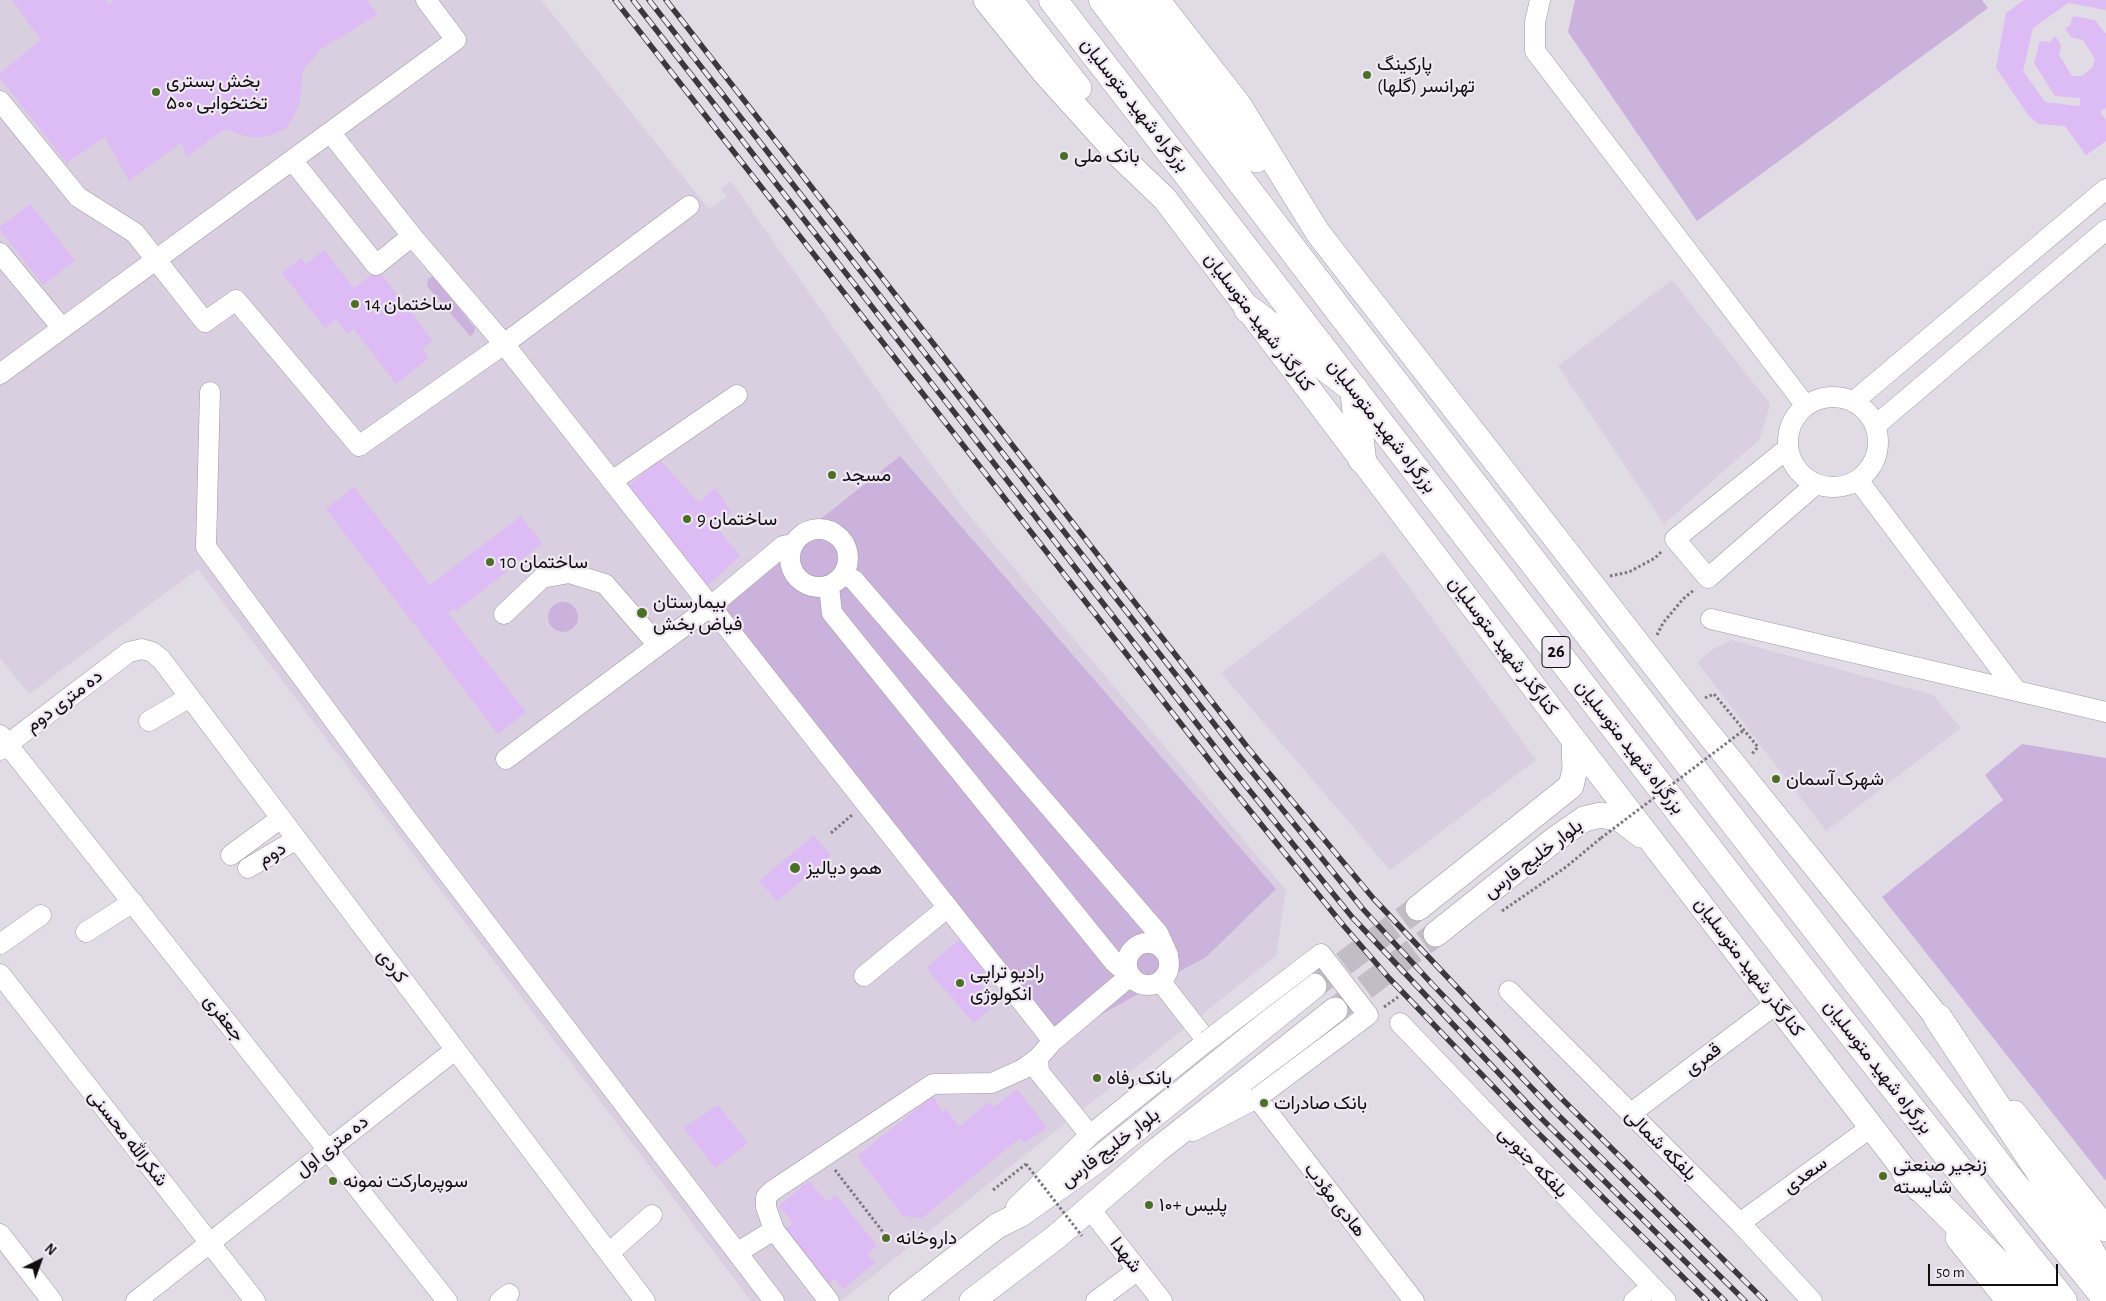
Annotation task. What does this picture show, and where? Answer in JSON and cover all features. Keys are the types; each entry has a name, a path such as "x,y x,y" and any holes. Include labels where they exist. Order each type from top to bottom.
{"highway":[{"name":"بزرگراه شهید متوسلیان","path":"1053,0 1829,1005 2063,1301"},
{"name":"بزرگراه شهید متوسلیان","path":"1103,0 1347,321 2007,1176 2106,1298"},
{"path":"1248,309 1354,389 1362,458"},
{"path":"1938,1018 2078,1229 2106,1281"},
{"path":"1906,1173 2036,1301"}],"main road":[{"name":"کنارگذر شهید متوسلیان","path":"986,0 1044,72 1118,154 1165,199 1574,740 1661,850 1870,1128 2009,1301"},
{"path":"1010,0 1165,199"},
{"path":"1130,0 1216,110 1318,233 1646,655 2106,1229"},
{"path":"1157,0 1239,105 1318,233"},
{"name":"بلوار خلیج فارس","path":"1418,908 1571,786 1575,769 1574,740"},
{"name":"بلوار خلیج فارس","path":"1436,934 1554,840 1584,819 1601,815 1620,819 1661,850"},
{"name":"بلوار خلیج فارس","path":"901,1301 997,1226 1021,1214 1103,1156 1314,986"},
{"name":"بلوار خلیج فارس","path":"972,1301 1090,1209 1156,1150 1335,1010"}],"street":[{"path":"0,374 456,40 426,0"},
{"path":"1540,0 1535,22 1535,51 1806,406"},
{"path":"0,101 78,197 135,233 205,322 236,300 359,446 504,344 689,206"},
{"path":"330,132 412,236 504,344 1053,1041"},
{"path":"292,160 376,265 412,236"},
{"path":"1853,402 2106,189"},
{"path":"1876,426 2106,230"},
{"path":"0,252 62,328"},
{"path":"210,392 206,547 409,822 774,1301"},
{"path":"612,481 737,396"},
{"path":"1829,397 1842,398 1853,402 1870,416 1876,426 1879,441 1876,456 1869,470 1858,480 1844,486 1830,487 1816,484 1802,476 1793,463 1788,448 1788,436 1791,425 1797,414 1817,400 1829,397"},
{"path":"1788,448 1675,539 1708,578 1816,484"},
{"path":"1858,480 2016,690"},
{"path":"837,580 832,613 1114,962 1140,984 1147,986 1161,982 1169,970 1168,955 1158,934 854,580 837,580 819,588 809,586 797,578 790,564 790,555 793,544 806,532 824,529 834,532 841,538 849,555 848,565 837,580"},
{"path":"506,759 657,644 711,606 782,546 793,544"},
{"path":"504,614 542,578 569,573 605,584 657,644"},
{"path":"1711,619 2106,712"},
{"name":"کردی","path":"129,652 142,649 152,652 160,659 645,1301"},
{"name":"ده متری دوم","path":"2,743 129,652"},
{"path":"149,721 190,697"},
{"name":"جعفری","path":"2,743 133,902 447,1301"},
{"path":"231,855 280,818"},
{"name":"دوم","path":"248,868 297,839"},
{"path":"86,932 133,902"},
{"path":"864,976 948,907"},
{"path":"0,944 41,915"},
{"path":"1130,976 1127,961 1133,949 1138,945 1152,943 1164,949 1168,955"},
{"path":"997,1226 1090,1135 1207,1041 1320,954 1368,1016 1257,1098 1156,1150"},
{"name":"شکرالله محسنی","path":"0,974 255,1301"},
{"path":"829,1301 774,1230 766,1207 766,1198 772,1191 933,1084 992,1083 1023,1069 1038,1058 1053,1041 1130,976"},
{"path":"1161,982 1207,1041"},
{"name":"بلفکه شمالی","path":"1509,991 1740,1223 1812,1301"},
{"name":"قمری","path":"1630,1114 1776,1004"},
{"name":"بلفکه جنوبی","path":"1400,1023 1666,1301"},
{"name":"ده متری اول","path":"136,1301 455,1050"},
{"path":"1038,1058 1039,1072 1090,1135"},
{"name":"هادی مؤدب","path":"1257,1098 1414,1301"},
{"name":"سعدی","path":"1740,1223 1870,1128"},
{"name":"شهدا","path":"1090,1209 1162,1301"},
{"path":"609,1253 652,1215"},
{"path":"738,1252 774,1230"},
{"path":"0,1234 52,1301"},
{"path":"1096,1301 1138,1270"},
{"path":"1634,1301 1652,1287"}],"path":[{"path":"1588,579 1628,572 1655,558 1675,539"},
{"path":"1646,655 1663,623 1678,605 1708,578"},
{"path":"1714,694 1758,747"},
{"path":"1496,915 1566,867 1601,838 1744,730"},
{"path":"831,832 866,803"},
{"path":"824,1156 883,1232"},
{"path":"993,1190 1026,1164 1082,1236"}],"shaded area":[{"name":"بیمارستان فیاض بخش","path":"0,0 541,0 709,209 727,197 721,189 731,181 887,404 963,508 1286,890 1276,956 841,1301 751,1301 198,569 29,694 0,658"},
{"path":"1575,0 1982,0 1988,8 1697,221 1568,32"},
{"path":"433,276 475,328 474,333 470,336 427,286 428,279"},
{"path":"1672,280 1770,404 1760,439 1664,524 1558,366"},
{"path":"900,456 1276,889 1206,957 1053,1041 711,606"},
{"path":"1383,552 1536,760 1390,870 1221,673"},
{"path":"563,602 569,603 577,611 577,623 569,631 563,632 557,631 549,623 548,617 549,611 557,603"},
{"path":"1731,640 1933,695 1961,728 1826,831 1697,662 1716,647"},
{"path":"2022,744 2106,758 2106,1181 1882,897 2003,800 1985,775"}],"building":[{"name":"بخش بستری ۵۰۰ تختخوابی","path":"12,0 106,0 109,4 114,0 366,0 378,14 321,49 303,70 299,105 287,128 267,137 248,137 225,129 186,157 182,142 129,181 105,137 67,163 0,78 0,73 41,40"},
{"path":"2024,0 2106,0 2106,10 2068,3 2033,28 2023,71 2045,102 2080,106 2080,98 2055,96 2034,63 2040,41 2050,42 2055,36 2061,45 2059,55 2072,76 2082,76 2092,68 2095,59 2083,40 2071,37 2065,28 2070,26 2073,16 2095,20 2106,34 2106,108 2100,112 2106,120 2106,141 2086,155 2065,126 2038,124 2029,116 1996,68 2006,13"},
{"path":"30,204 75,260 43,285 0,230 0,227"},
{"name":"ساختمان 14","path":"324,250 354,288 378,270 433,341 422,349 429,358 396,384 354,329 348,334 336,319 325,328 282,273 301,258 306,264"},
{"name":"ساختمان 9","path":"660,460 699,503 715,488 731,512 715,525 740,556 705,588 627,487"},
{"path":"354,487 430,585 521,516 542,544 456,611 454,609 448,613 526,712 498,734 326,509"},
{"name":"همو دیالیز","path":"814,835 831,856 777,901 759,881"},
{"name":"رادیو تراپی انکولوژی","path":"959,940 985,970 976,978 984,988 978,993 991,1008 974,1023 926,968"},
{"path":"1017,1089 1047,1128 1024,1143 1020,1138 922,1218 903,1216 857,1156 933,1096 943,1112 946,1109 959,1127 989,1102 994,1107"},
{"path":"718,1105 748,1143 715,1168 684,1128"},
{"path":"809,1181 827,1202 836,1195 877,1246 867,1254 875,1263 843,1289 834,1279 825,1287 781,1233 793,1223 779,1206"}],"tunnel":[{"path":"1314,986 1418,908"},
{"path":"1335,1010 1436,934"}],"railway":[{"path":"615,0 1221,775 1343,925 1389,978 1532,1127 1707,1301"},
{"path":"633,0 1229,765 1352,917 1541,1118 1725,1301"},
{"path":"649,0 1240,757 1362,908 1551,1108 1745,1301"},
{"path":"666,0 1248,748 1373,898 1561,1098 1765,1301"}],"place":[{"name":"پارکینگ تهرانسر (گلها)","path":"1367,75"},
{"name":"بخش بستری ۵۰۰ تختخوابی","path":"156,92"},
{"name":"بانک ملی","path":"1064,156"},
{"name":"ساختمان 14","path":"355,304"},
{"name":"مسجد","path":"832,475"},
{"name":"ساختمان 9","path":"687,519"},
{"name":"ساختمان 10","path":"490,562"},
{"name":"بیمارستان فیاض بخش","path":"642,613"},
{"name":"شهرک آسمان","path":"1776,779"},
{"name":"همو دیالیز","path":"795,868"},
{"name":"رادیو تراپی انکولوژی","path":"960,983"},
{"name":"بانک رفاه","path":"1097,1078"},
{"name":"بانک صادرات","path":"1264,1103"},
{"name":"زنجیر صنعتی شایسته","path":"1883,1176"},
{"name":"سوپرمارکت نمونه","path":"333,1181"},
{"name":"پلیس +۱۰","path":"1149,1205"},
{"name":"داروخانه","path":"886,1238"}]}
